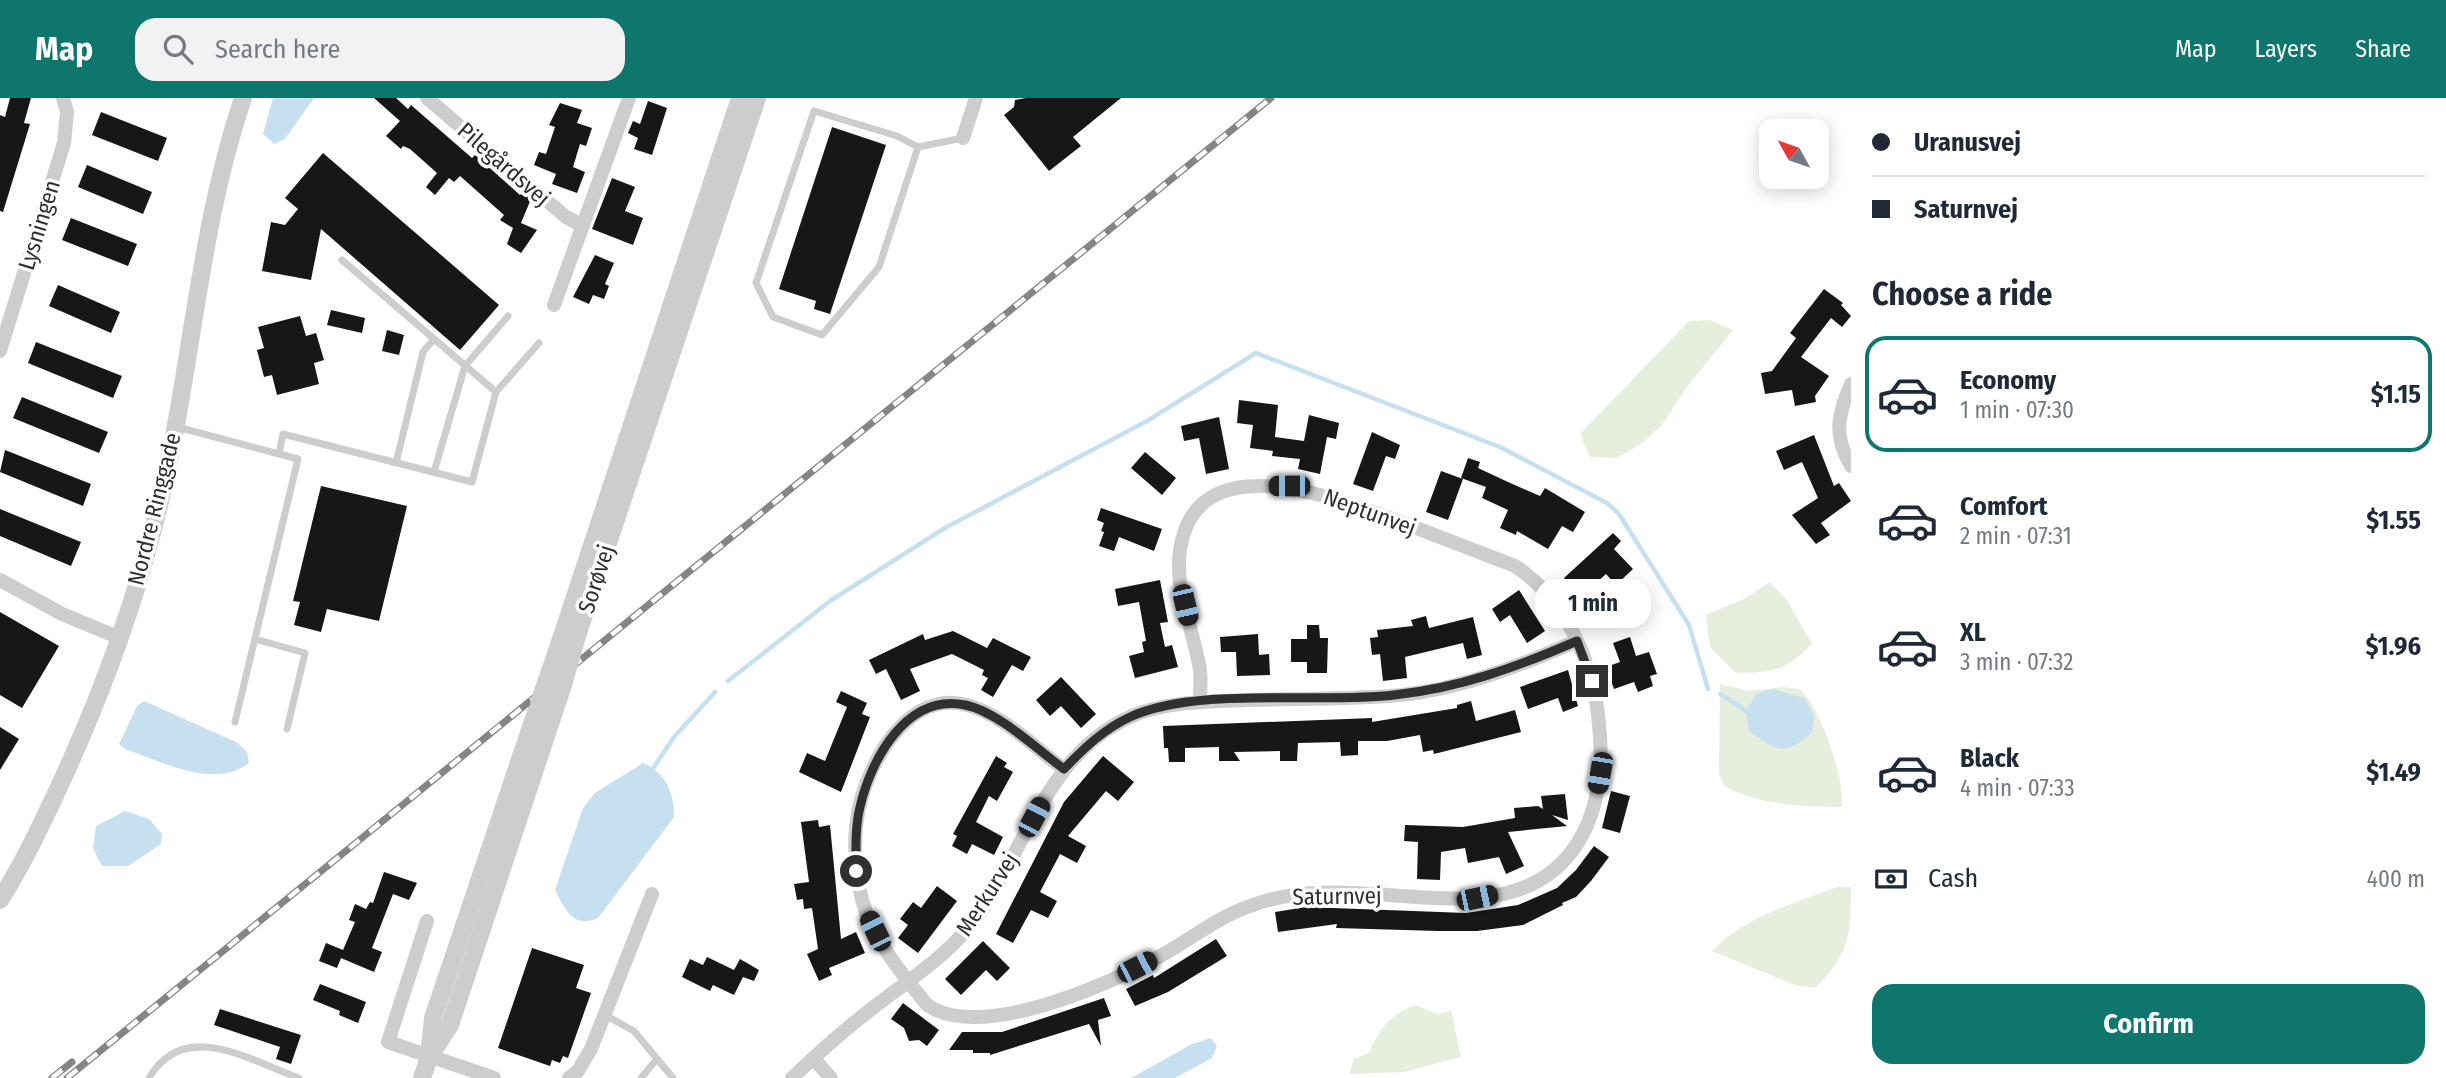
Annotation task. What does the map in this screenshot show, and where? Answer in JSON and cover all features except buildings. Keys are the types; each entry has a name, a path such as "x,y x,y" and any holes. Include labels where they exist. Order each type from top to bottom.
{"street":[{"name":"Lysningen","path":"0,351 64,143 67,112 63,98"},
{"name":"Nordre Ringgade","path":"0,900 34,839 79,745 120,638 158,509 176,427 208,227 229,141 243,98"},
{"name":"Pilegårdsvej","path":"427,98 566,216 583,226"},
{"path":"554,305 629,98"},
{"name":"Sorøvej","path":"422,1078 429,1057 433,1018 740,98"},
{"name":"Sorøvej","path":"429,1057 450,1025 757,98"},
{"path":"963,138 976,98"},
{"path":"1851,383 1840,411 1837,429 1843,453 1851,466"},
{"name":"Neptunvej","path":"1200,702 1200,671 1181,583 1180,550 1189,522 1204,504 1224,491 1248,486 1289,486 1332,496 1515,566 1536,579 1555,602 1577,641"},
{"path":"2,586 120,638"},
{"name":"Merkurvej","path":"792,1078 945,952 981,912 1064,769 1105,731 1131,716 1158,708 1200,702 1391,696 1439,689 1506,672 1577,641"},
{"name":"Saturnvej","path":"1064,769 1002,723 968,705 939,705 922,711 891,738 869,778 859,807 856,871 866,912 885,950 908,982 928,1005 947,1015 973,1019 1016,1013 1113,979 1223,918 1270,899 1329,892 1477,898 1542,879 1563,863 1581,839 1594,806 1600,773 1598,713 1592,681 1577,641"},
{"path":"569,1078 578,1071 591,1049 652,894"},
{"path":"427,921 388,1042 494,1078"},
{"path":"813,1058 831,1078"}],"lane":[{"path":"918,147 879,267 822,335 773,317 756,283 814,111 897,136 918,147 963,138"},
{"path":"342,260 496,393"},
{"path":"434,472 465,366 508,316"},
{"path":"396,463 423,352 434,339"},
{"path":"279,453 283,434 472,482 496,393 539,343"},
{"path":"176,427 298,458 235,722"},
{"path":"255,639 305,653 286,729"},
{"path":"604,1015 634,1031 673,1078"},
{"path":"149,1078 158,1063 172,1052 208,1045 299,1078"},
{"path":"641,1078 657,1059"}],"green space":[{"path":"1710,320 1733,330 1686,388 1662,425 1641,444 1617,458 1590,457 1580,434 1689,321"},
{"path":"1770,582 1786,599 1812,644 1794,660 1778,669 1736,673 1710,647 1706,615 1746,598"},
{"path":"1720,684 1750,691 1781,687 1800,689 1816,713 1830,745 1842,794 1842,807 1767,801 1724,786 1719,773"},
{"path":"1837,887 1851,887 1849,931 1842,953 1827,976 1815,988 1795,985 1712,951 1754,920"},
{"path":"1415,1005 1437,1014 1451,1011 1461,1057 1404,1072 1349,1074 1354,1059 1369,1053 1386,1024"}],"water":[{"path":"273,98 314,98 285,139 274,144 263,134"},
{"path":"1772,689 1804,698 1814,715 1812,733 1794,746 1774,747 1749,731 1746,711 1756,694"},
{"path":"144,701 238,743 247,752 249,763 235,771 205,774 173,767 127,750 119,744 137,706"},
{"path":"643,763 663,778 673,800 674,817 598,918 589,921 576,919 566,910 555,890 583,808 595,793"},
{"path":"125,811 149,819 162,834 161,844 128,866 102,866 93,848 96,826"},
{"path":"1211,1038 1217,1046 1212,1058 1175,1078 1131,1078 1192,1044"}],"waterway":[{"path":"728,681 830,601 945,528 1147,421 1256,353 1500,447 1607,503 1619,514 1689,625 1708,689"},
{"path":"654,767 674,737 715,692"},
{"path":"1720,694 1746,711"}],"railway":[{"path":"67,1078 1271,98"},
{"path":"52,1078 72,1062"}],"route":[{"path":"856,871 859,807 869,778 883,750 901,726 922,711 939,705 968,705 1002,723 1064,769 1105,731 1131,716 1158,708 1200,702 1391,696 1439,689 1506,672 1577,641 1592,681"}]}
